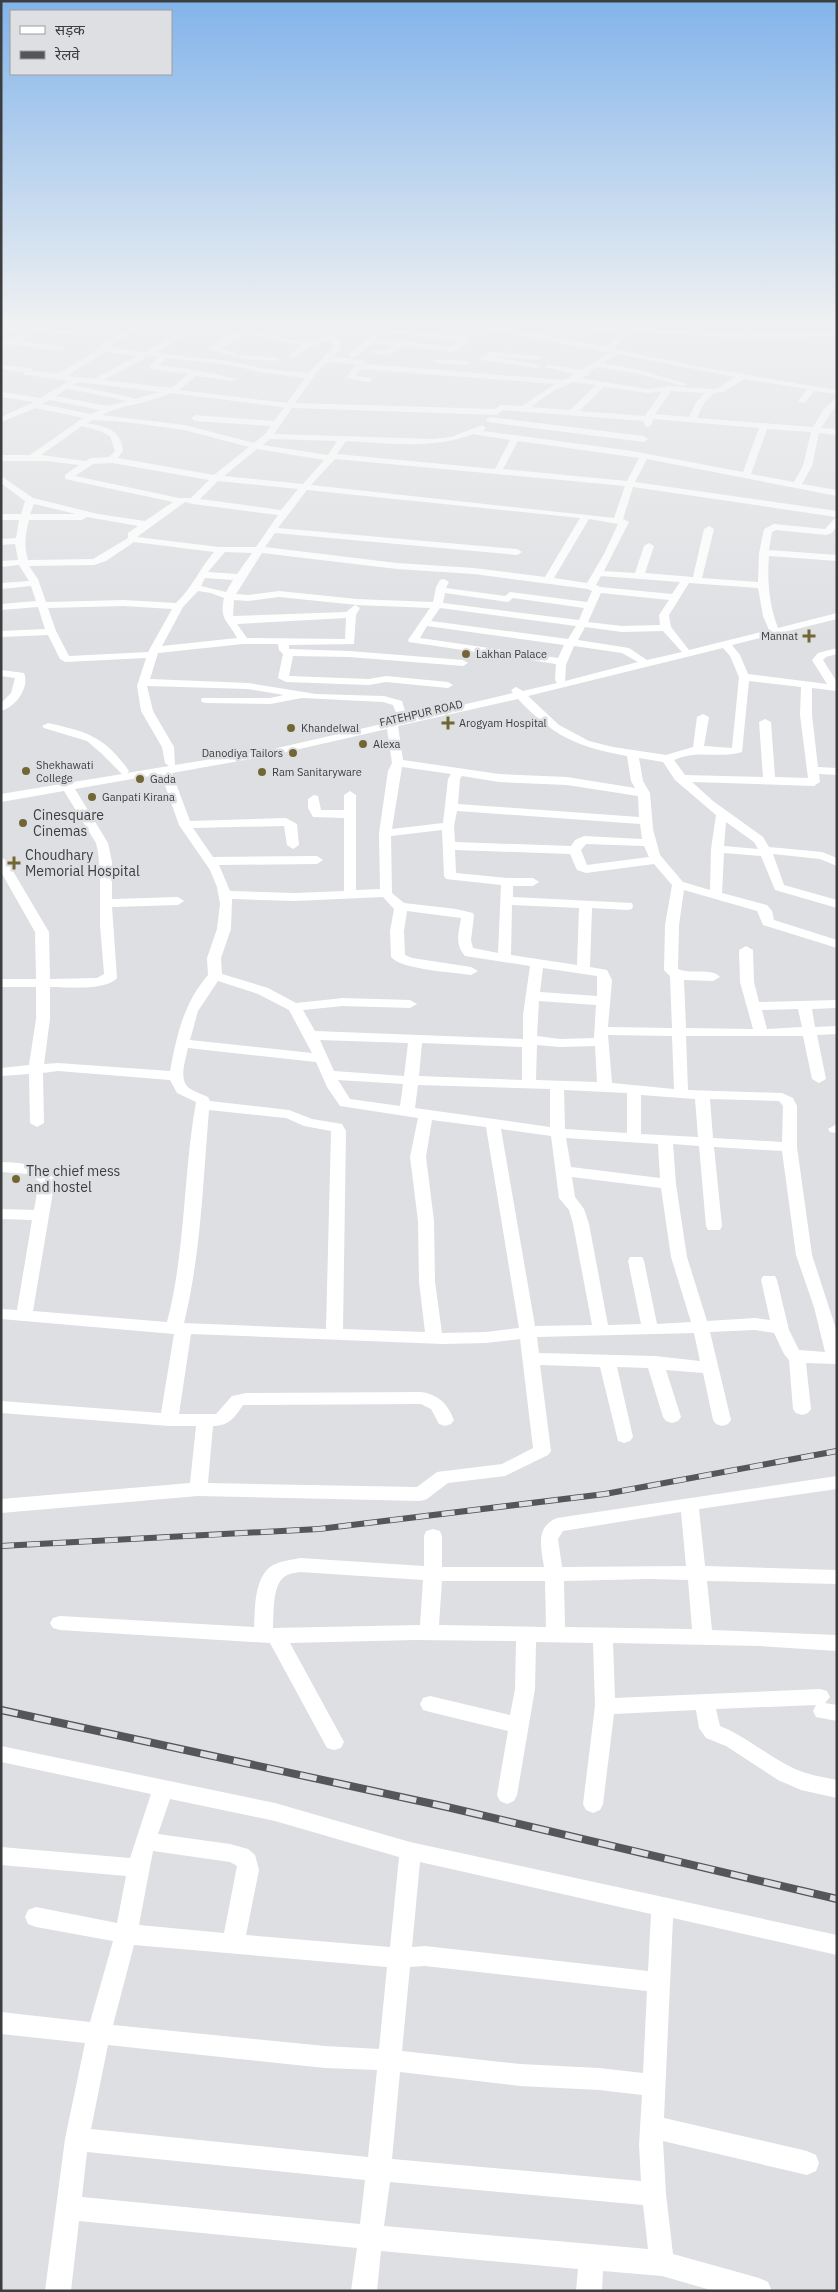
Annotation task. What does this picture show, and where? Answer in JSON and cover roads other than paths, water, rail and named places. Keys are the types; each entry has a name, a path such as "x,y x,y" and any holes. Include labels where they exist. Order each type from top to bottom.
{"street":[{"path":"33,457 69,432"},
{"path":"111,432 114,434 119,448 117,455 112,460"},
{"path":"198,432 292,453 630,484 837,514"},
{"path":"193,501 216,478 257,446 270,432"},
{"path":"268,436 434,442 474,432 644,456 837,493"},
{"path":"594,432 644,439"},
{"path":"632,454 644,439 646,432"},
{"path":"746,475 754,459 757,437 760,432"},
{"path":"797,485 809,467 815,432"},
{"path":"498,471 516,437"},
{"path":"243,641 242,635 229,621 227,612 230,597 238,577 284,514 332,457 344,439"},
{"path":"618,520 630,484 644,456"},
{"path":"1,458 33,457 87,464"},
{"path":"284,514 193,501 181,501 68,478 91,461 98,459 112,460 216,478 586,516 624,522 598,573 582,624 561,662 560,680"},
{"path":"1,479 30,500 98,517 146,524"},
{"path":"30,500 21,530 20,541 23,562 34,583 51,632 65,659 154,652 243,641 350,642 352,617 348,615"},
{"path":"133,539 130,535 181,501"},
{"path":"548,580 586,516"},
{"path":"1,517 98,517"},
{"path":"772,628 764,603 761,585 769,528 829,532 837,519"},
{"path":"684,650 666,628 664,616 674,597 692,580 709,529"},
{"path":"273,530 517,552"},
{"path":"1,564 23,562 94,562 103,559 133,539 221,550 258,550 397,566 548,580 594,588 674,597"},
{"path":"1,542 20,541"},
{"path":"639,576 649,546"},
{"path":"169,1420 203,1100 182,1090 178,1086 176,1076 187,1018 202,989 215,976 214,958 224,929 226,904 216,870 185,825 168,766 168,747 147,711 142,686 154,652 179,606 195,588 206,567 221,550"},
{"path":"764,553 837,558"},
{"path":"450,570 441,587 437,605 413,640 561,662"},
{"path":"598,573 761,585"},
{"path":"202,575 238,577"},
{"path":"482,630 523,578"},
{"path":"1,586 34,583"},
{"path":"441,587 442,590 588,605"},
{"path":"195,588 213,590 230,597 248,598 279,594 357,602 437,605 622,629 666,628"},
{"path":"229,621 348,615 352,613 357,602"},
{"path":"1,607 41,604 124,603 179,606"},
{"path":"1,790 122,771 273,752 395,721 725,644 772,628 837,612"},
{"path":"518,693 560,680 642,660 837,616"},
{"path":"425,623 629,651 642,660"},
{"path":"1,634 51,632"},
{"path":"283,641 284,650 288,653 349,654 463,664"},
{"path":"518,693 532,709 564,734 591,744 667,759 685,751 732,752 738,750 744,677 735,655 725,644"},
{"path":"836,687 817,660 822,655 837,651"},
{"path":"288,653 283,678 286,679 405,681 448,685"},
{"path":"1,673 17,673 20,675 20,683 14,699 1,708"},
{"path":"744,677 836,687"},
{"path":"405,681 398,695 395,721 398,762 394,771 386,833 386,893 395,904 401,907 468,916 464,934 466,950 478,955 602,973 605,976 602,1036 605,1087"},
{"path":"143,682 248,686 304,695 384,699 397,702"},
{"path":"680,778 769,779 814,782 807,723 807,683"},
{"path":"206,700 270,701 304,695"},
{"path":"698,750 703,717"},
{"path":"765,722 769,779"},
{"path":"48,726 84,734 95,739 104,746 122,771"},
{"path":"632,753 637,781 644,793 644,821 651,843 657,860 674,876 678,885 672,925 671,970 677,974 713,977"},
{"path":"667,759 680,778 695,793 759,840 767,852 771,871 771,898 766,911 768,922 837,944"},
{"path":"398,762 499,778 567,782 644,793"},
{"path":"1,798 168,766"},
{"path":"813,770 837,772"},
{"path":"459,772 454,779 452,807 448,826 450,876 507,882 533,882"},
{"path":"1,983 99,982 110,978 112,974 106,918 105,853 102,844 67,786"},
{"path":"350,795 352,873 350,894"},
{"path":"314,799 314,808 317,814 350,814"},
{"path":"452,807 644,821"},
{"path":"716,895 717,849 722,814"},
{"path":"185,825 286,822 290,824 293,845"},
{"path":"386,833 448,826"},
{"path":"651,843 584,840 579,843 575,850 581,867 586,868 657,860"},
{"path":"450,846 575,850"},
{"path":"717,849 822,856 837,862"},
{"path":"209,861 317,860"},
{"path":"1,861 6,880 31,910 42,932 43,1019 36,1069 37,1123"},
{"path":"504,959 507,882"},
{"path":"678,885 716,895 837,904"},
{"path":"224,894 295,897 386,893"},
{"path":"107,903 178,901"},
{"path":"506,901 626,906"},
{"path":"583,970 586,904"},
{"path":"401,907 397,931 398,957 409,962 471,971"},
{"path":"746,950 747,982 760,1032"},
{"path":"528,1084 528,1042 537,963"},
{"path":"677,974 681,1094"},
{"path":"215,976 263,991 294,1007 345,1103 558,1133 789,1147"},
{"path":"532,996 604,1001"},
{"path":"294,1007 343,1002 410,1004"},
{"path":"753,1006 837,1004"},
{"path":"804,1005 818,1079"},
{"path":"310,1035 528,1042 534,1040 560,1043 602,1036 680,1031 760,1032 837,1030"},
{"path":"407,1112 416,1038"},
{"path":"182,1043 322,1058"},
{"path":"1,1072 58,1067 176,1076"},
{"path":"329,1075 605,1087 681,1094 782,1097 788,1101 790,1106 789,1147 804,1255 822,1307 836,1358 797,1356 790,1352 781,1330 769,1280"},
{"path":"557,1086 558,1133 567,1198 576,1209 581,1224 601,1331"},
{"path":"634,1090 634,1137"},
{"path":"702,1095 714,1226"},
{"path":"202,1105 290,1114 309,1123 329,1124 337,1127 340,1131 337,1148 337,1261 334,1335"},
{"path":"426,1114 418,1157 426,1221 427,1282 434,1338"},
{"path":"1,1506 198,1489 421,1494 443,1477 505,1470 542,1451 528,1332 493,1125"},
{"path":"665,1139 668,1184 679,1257 701,1328 722,1420"},
{"path":"1,1167 21,1169 44,1175 47,1180 24,1316"},
{"path":"564,1171 668,1184"},
{"path":"1,1214 42,1215"},
{"path":"636,1262 650,1330"},
{"path":"1,1314 179,1328 434,1338 509,1336 528,1332 650,1330 766,1324 781,1330"},
{"path":"797,1356 802,1409"},
{"path":"531,1359 655,1362 710,1368"},
{"path":"608,1361 624,1437"},
{"path":"655,1362 672,1417"},
{"path":"1,1407 169,1420 219,1420 226,1416 238,1400 246,1399 421,1398 435,1402 440,1406 445,1420"},
{"path":"198,1489 205,1419"},
{"path":"556,1635 554,1574 549,1539 551,1531 556,1526 564,1523 837,1482"},
{"path":"689,1504 702,1637"},
{"path":"429,1632 434,1574 433,1536"},
{"path":"334,1742 270,1635 269,1583 274,1574 285,1568 300,1565 434,1574 649,1572 793,1574 837,1577"},
{"path":"60,1623 270,1635 429,1632 702,1637 837,1643"},
{"path":"507,1795 525,1688 526,1634"},
{"path":"593,1804 605,1706 603,1635"},
{"path":"605,1706 705,1702 827,1707"},
{"path":"705,1702 709,1728 713,1732 732,1740 785,1774 801,1781 837,1788"},
{"path":"430,1704 520,1726"},
{"path":"1,1754 91,1775 164,1788 275,1812 410,1851 662,1908 837,1944"},
{"path":"58,2291 77,2139 99,2033 126,1934 138,1868 164,1788"},
{"path":"146,1841 230,1853 240,1856 248,1862 233,1944"},
{"path":"364,2291 379,2169 410,1851"},
{"path":"1,1856 138,1868"},
{"path":"662,1908 652,2127 654,2194 662,2263"},
{"path":"36,1918 126,1934 400,1958 426,1956 659,1982"},
{"path":"1,2023 249,2050 389,2060 520,2076 599,2079 654,2086"},
{"path":"652,2127 807,2163"},
{"path":"77,2139 654,2194"},
{"path":"68,2208 511,2251 662,2263 759,2291"},
{"path":"589,2291 591,2256"}],"railway":[{"path":"1,1546 319,1529 605,1494 837,1451"},
{"path":"1,1710 447,1807 837,1899"}],"place":[{"name":"Mannat","path":"809,636"},
{"name":"Lakhan Palace","path":"466,654"},
{"name":"Arogyam Hospital","path":"448,723"},
{"name":"Khandelwal","path":"291,728"},
{"name":"Alexa","path":"363,744"},
{"name":"Danodiya Tailors","path":"293,753"},
{"name":"Shekhawati College","path":"26,771"},
{"name":"Ram Sanitaryware","path":"262,772"},
{"name":"Gada","path":"140,779"},
{"name":"Ganpati Kirana","path":"92,797"},
{"name":"Cinesquare Cinemas","path":"23,823"},
{"name":"Choudhary Memorial Hospital","path":"14,863"},
{"name":"The chief mess and hostel","path":"16,1179"}]}
